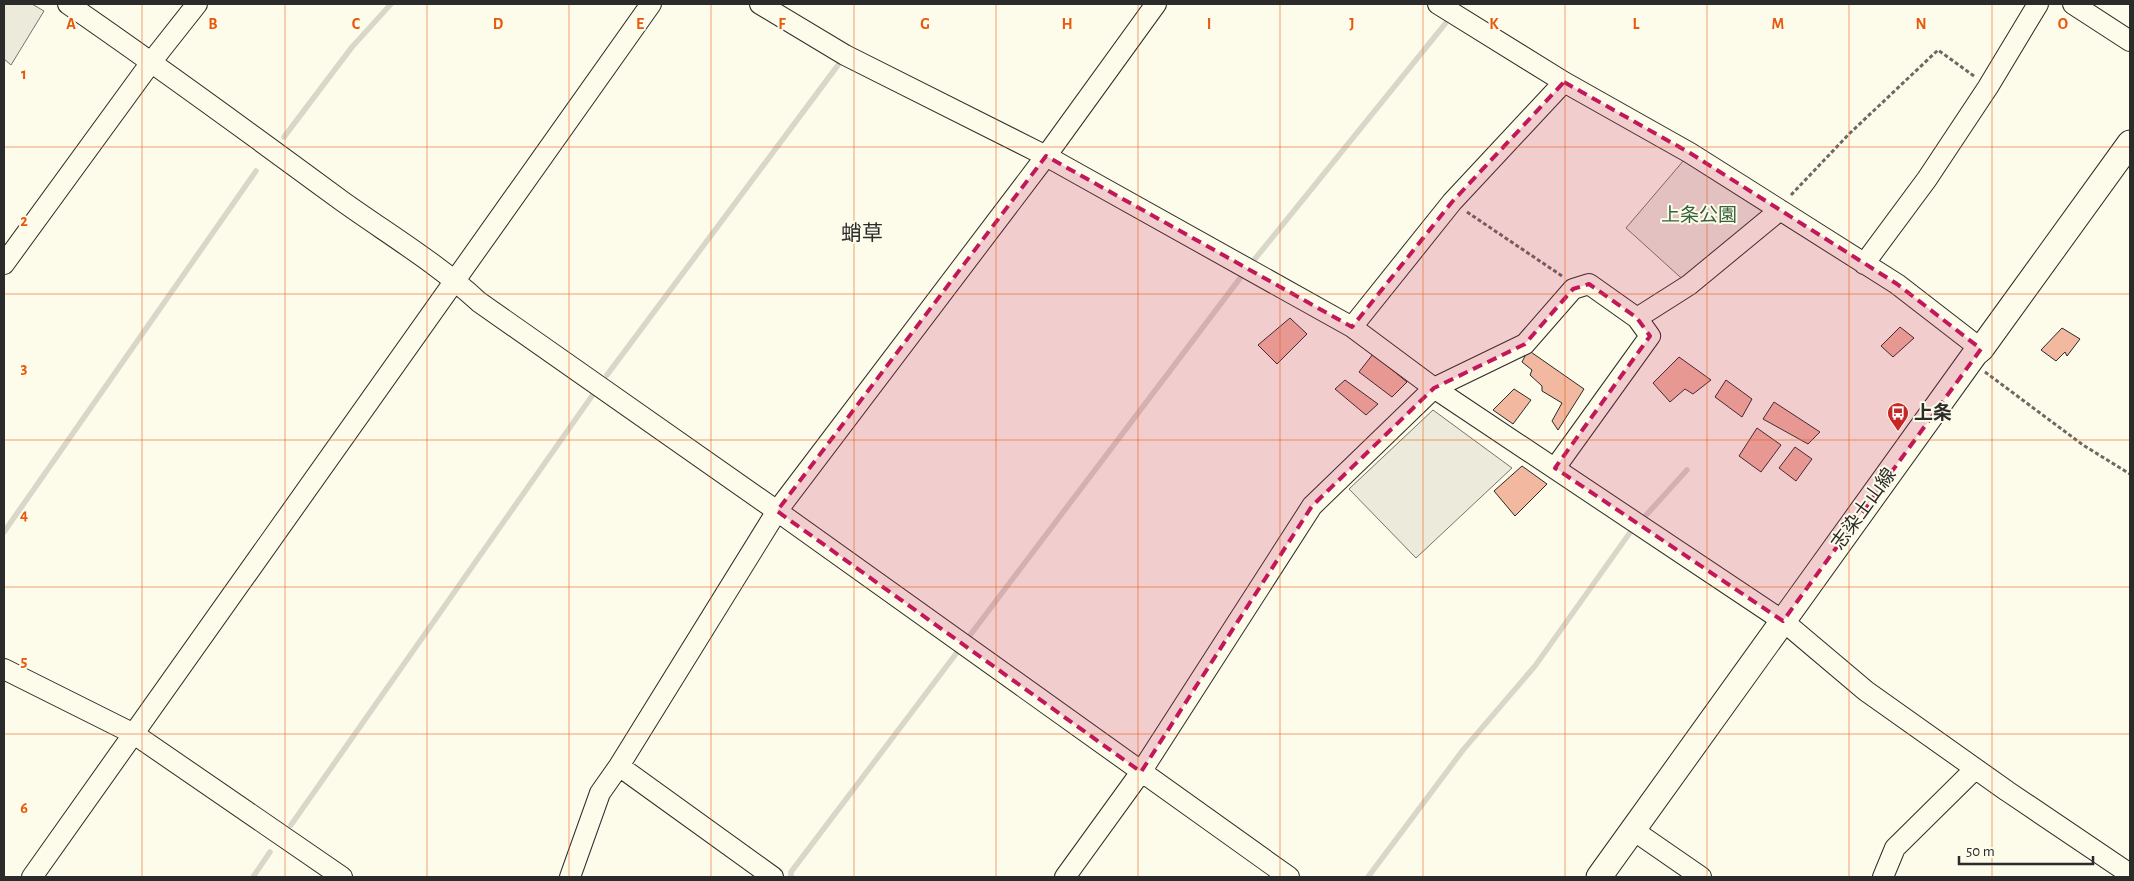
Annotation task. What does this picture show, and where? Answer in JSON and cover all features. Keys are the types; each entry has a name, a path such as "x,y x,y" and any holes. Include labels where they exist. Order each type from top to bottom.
{"main road":[{"name":"志染土山線","path":"1599,877 2130,143"}],"street":[{"path":"68,4 152,61 358,212 455,280 479,302 777,511 1290,877"},
{"path":"4,264 10,242 196,4"},
{"path":"32,877 651,4"},
{"path":"760,4 845,55 1046,156 1352,327 1434,388 1784,620 1866,692 1975,769 2130,874"},
{"path":"570,877 600,793 619,766 777,511 1046,156 1156,4"},
{"path":"1438,4 1564,82 1690,153 1897,284 1978,352"},
{"path":"1864,264 1927,179 1988,87 2038,4"},
{"path":"2073,4 2130,40"},
{"path":"1352,327 1452,202 1564,82"},
{"path":"1637,318 1689,285 1780,210"},
{"path":"1065,877 1141,772 1312,506 1434,388 1525,344 1573,289 1589,284 1637,318 1650,336 1555,468"},
{"path":"4,669 134,734 342,877"},
{"path":"619,766 773,877"},
{"path":"1883,877 1895,848 1975,769"},
{"path":"1633,830 1701,877"}],"path":[{"path":"1780,210 1788,198 1848,134 1938,50 1988,87"},
{"path":"1452,202 1567,279 1573,289"},
{"path":"1978,352 1985,372 2083,445 2130,474"}],"highlighted area":[{"path":"1564,82 1690,153 1897,284 1981,349 1783,621 1555,468 1650,336 1637,318 1589,284 1573,289 1525,344 1434,388 1312,506 1141,772 777,511 1046,156 1352,327 1452,202"}],"green space":[{"path":"4,4 32,4 44,11 11,65 4,59"},
{"name":"上条公園","path":"1690,153 1780,210 1689,285 1626,228"},
{"path":"1433,410 1512,468 1416,558 1349,489"}],"building":[{"path":"1290,318 1307,334 1277,364 1258,345"},
{"path":"1900,327 1914,338 1893,357 1881,346"},
{"path":"2062,328 2080,339 2067,356 2065,352 2056,361 2041,350"},
{"path":"1528,350 1584,389 1558,430 1552,421 1562,403 1542,391 1542,386 1530,375 1532,370 1522,362"},
{"path":"1373,354 1407,382 1392,397 1359,372"},
{"path":"1679,357 1711,380 1693,394 1685,389 1670,402 1653,383"},
{"path":"1345,380 1378,404 1366,415 1335,389"},
{"path":"1726,380 1752,399 1742,417 1715,397"},
{"path":"1514,389 1531,400 1513,424 1493,410"},
{"path":"1774,402 1820,432 1808,444 1763,419"},
{"path":"1757,428 1781,445 1761,472 1739,456"},
{"path":"1795,447 1812,459 1796,481 1779,468"},
{"path":"1522,466 1547,484 1515,516 1494,491"}],"waterway":[{"path":"284,137 352,47 391,4"},
{"path":"791,877 791,872 1250,265 1445,24"},
{"path":"607,375 844,57"},
{"path":"4,532 256,171"},
{"path":"291,825 594,393"},
{"path":"1368,877 1463,750 1535,666 1629,534 1687,470"},
{"path":"253,877 270,852"}],"place":[{"name":"上条","path":"1898,432"}],"district":[{"name":"蛸草","path":"862,233"}]}
